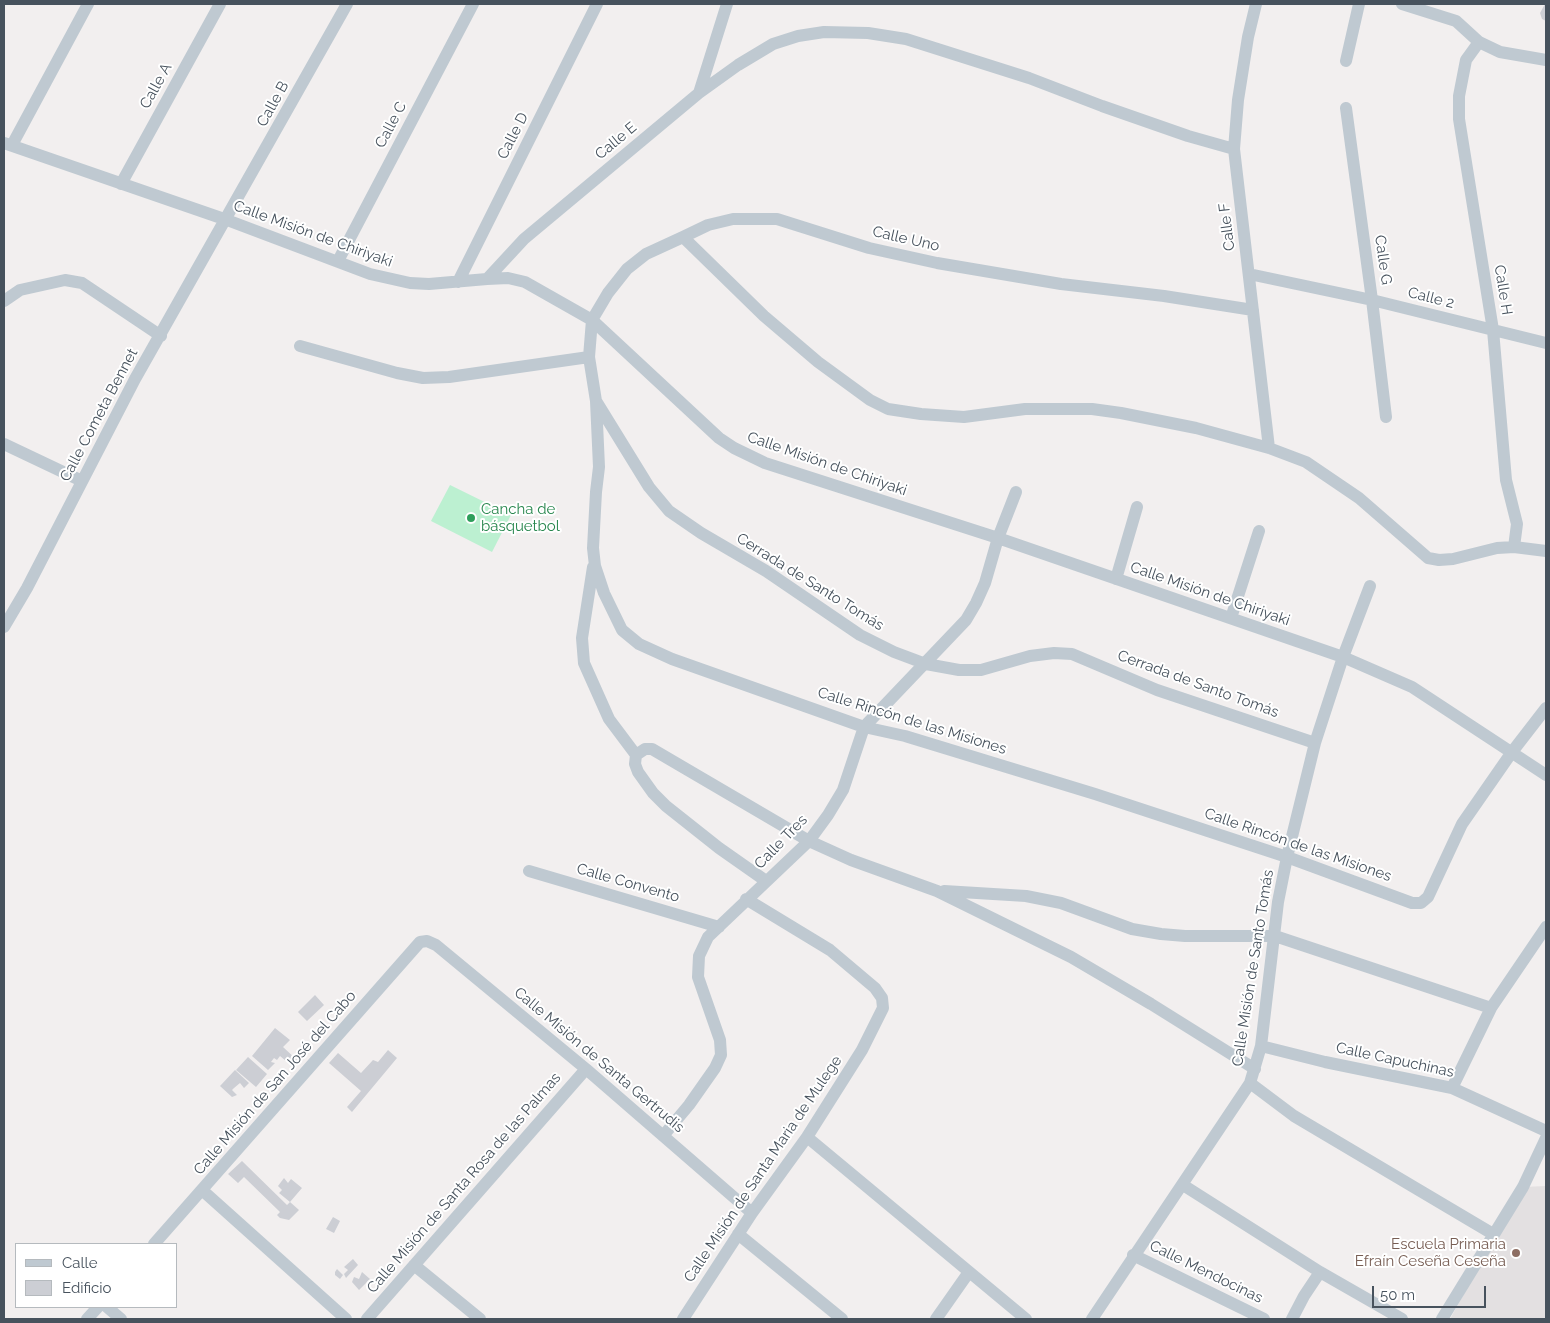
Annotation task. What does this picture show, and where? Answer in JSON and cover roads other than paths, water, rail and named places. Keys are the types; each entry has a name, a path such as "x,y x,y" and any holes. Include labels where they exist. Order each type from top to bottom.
{"street":[{"path":"8,144 88,4"},
{"name":"Calle A","path":"121,184 220,4"},
{"name":"Calle B","path":"226,220 347,4"},
{"name":"Calle C","path":"338,262 474,4"},
{"name":"Calle D","path":"458,282 597,4"},
{"path":"699,93 727,4"},
{"name":"Calle F","path":"1256,4 1248,37 1238,100 1234,149 1270,448"},
{"path":"1346,61 1359,4"},
{"path":"1402,4 1456,21 1479,42 1500,52 1546,60"},
{"name":"Calle E","path":"487,279 524,239 699,93 738,65 773,44 798,36 824,32 868,33 906,39 1030,78 1188,136 1234,149"},
{"name":"Calle H","path":"1479,42 1466,60 1459,96 1459,119 1493,330 1506,480 1517,524 1514,547"},
{"name":"Calle G","path":"1346,108 1386,417"},
{"name":"Calle Misión de Chiriyaki","path":"8,144 226,220 370,274 410,283 429,284 508,278 525,282 592,320 720,438 734,448 765,463 998,538 1343,657 1412,687 1546,775"},
{"name":"Calle Uno","path":"592,320 608,293 627,269 646,254 708,225 733,218 777,219 869,248 936,263 1061,284 1164,296 1253,310"},
{"name":"Calle Cometa Bennet","path":"4,627 27,588 135,379 226,220"},
{"path":"683,237 764,316 811,356 870,400 888,409 964,417 1025,409 1092,409 1196,428 1270,448 1306,462 1359,498 1428,558 1439,560 1453,559 1498,548 1514,547 1546,551"},
{"name":"Calle 2","path":"1249,274 1372,300 1546,343"},
{"path":"4,301 20,290 66,280 82,284 161,336"},
{"name":"Cerrada de Santo Tomás","path":"592,320 589,358 596,402 649,487 669,511 701,533 766,571 860,635 894,652 926,664 958,670 981,670 1030,656 1054,653 1072,654 1157,690 1315,744"},
{"path":"300,346 397,373 423,378 449,377 589,358"},
{"name":"Calle Rincón de las Misiones","path":"596,402 599,467 595,501 594,561 604,594 622,630 639,644 672,659 864,727 905,736 995,763 1287,858 1412,903 1421,903 1428,897 1462,824 1512,752"},
{"path":"4,444 82,481"},
{"name":"Calle Tres","path":"663,1136 689,1105 715,1068 721,1055 720,1040 698,977 699,956 708,938 746,899 809,840 828,816 843,790 864,727 966,620 985,583 998,538 1016,492"},
{"path":"1116,579 1138,508"},
{"path":"1231,618 1259,531"},
{"path":"594,561 582,638 584,664 609,719 636,755 638,772 653,793 666,806 719,848 766,881"},
{"name":"Calle Misión de Santo Tomás","path":"1092,1319 1133,1255 1183,1185 1250,1083 1261,1046 1278,902 1287,858 1315,744 1343,657 1370,586"},
{"path":"1512,752 1546,708"},
{"path":"636,755 646,749 652,749 809,840 859,863 937,891 1071,957 1255,1069"},
{"name":"Calle Convento","path":"529,871 719,927"},
{"path":"937,891 1026,896 1061,904 1132,929 1161,934 1185,936 1275,936 1492,1008"},
{"name":"Calle Misión de Santa Maria de Mulege","path":"682,1319 752,1213 807,1137 862,1050 883,1008 882,998 875,988 830,950 746,899"},
{"path":"1452,1088 1492,1008 1546,927"},
{"name":"Calle Misión de Santa Gertrudis","path":"420,942 427,941 436,945 586,1068 752,1213"},
{"name":"Calle Misión de San José del Cabo","path":"155,1243 420,942"},
{"name":"Calle Capuchinas","path":"1261,1046 1325,1062 1452,1088 1546,1131"},
{"name":"Calle Misión de Santa Rosa de las Palmas","path":"367,1319 586,1068"},
{"path":"1250,1083 1294,1116 1493,1234"},
{"path":"807,1137 1026,1319"},
{"path":"1442,1319 1523,1187 1546,1138"},
{"path":"1183,1185 1320,1272 1402,1319"},
{"path":"202,1190 346,1319"},
{"path":"738,1234 842,1319"},
{"name":"Calle Mendocinas","path":"1133,1255 1264,1319"},
{"path":"414,1265 480,1319"},
{"path":"936,1319 969,1272"},
{"path":"1292,1319 1320,1272"},
{"path":"87,1319 97,1308"},
{"path":"108,1308 121,1319"}],"place":[{"name":"Cancha de básquetbol","path":"471,518"},
{"name":"Escuela Primaria Efraín Ceseña Ceseña","path":"1516,1253"}]}
